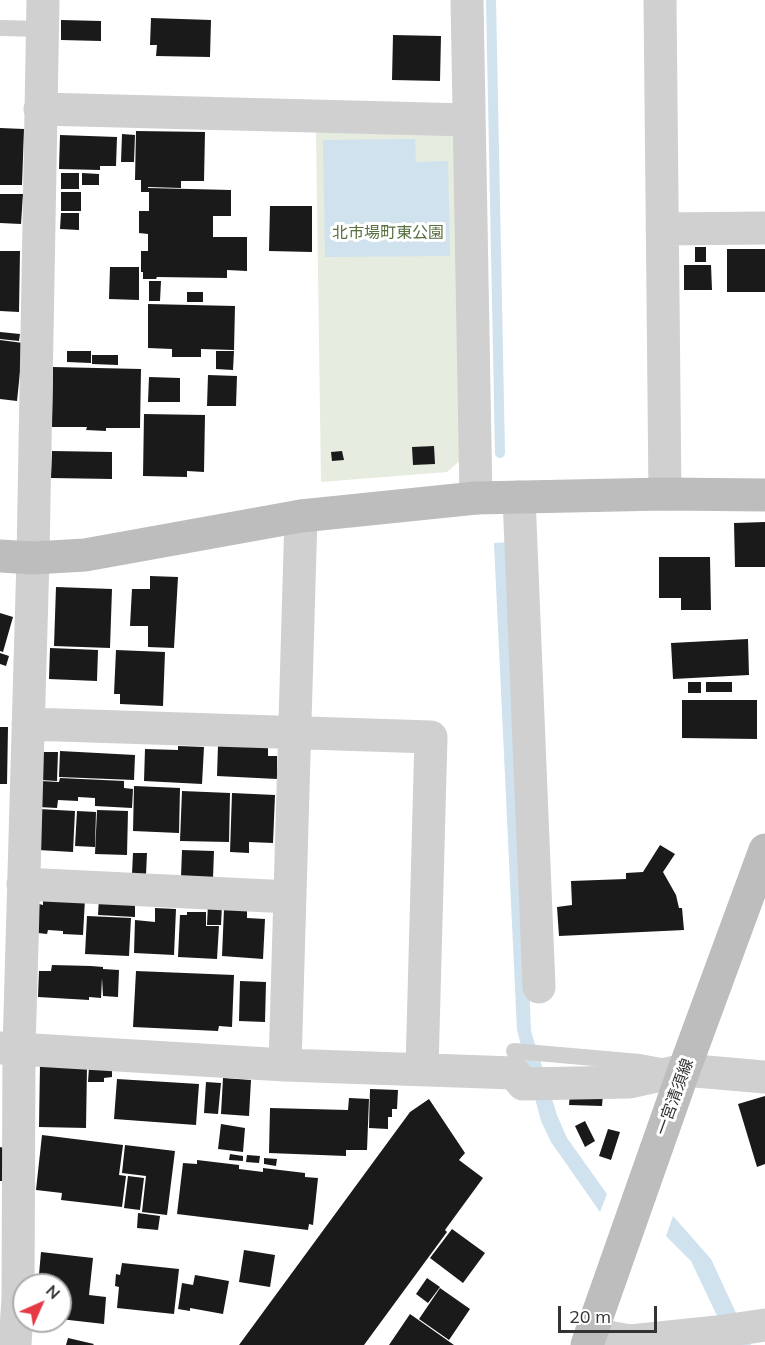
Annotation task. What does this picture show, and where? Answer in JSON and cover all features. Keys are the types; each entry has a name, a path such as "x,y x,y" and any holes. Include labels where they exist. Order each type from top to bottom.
{"street":[{"path":"467,0 476,498"},
{"path":"660,0 665,494"},
{"path":"15,1345 18,1298 9,1049 24,884 33,558 43,15"},
{"path":"40,109 469,120"},
{"path":"662,230 765,228"},
{"path":"0,556 33,558 85,555 301,516 476,498 665,494 765,495"},
{"path":"519,497 539,987"},
{"path":"285,1065 301,516"},
{"path":"28,724 431,737 422,1070"},
{"name":"一宮清須線","path":"589,1340 684,1070 765,850"},
{"path":"24,884 290,897"},
{"path":"9,1049 285,1065 540,1074 630,1082 684,1070 765,1077"},
{"path":"589,1340 630,1341 757,1326"}],"lane":[{"path":"0,28 43,15"},
{"path":"514,1051 540,1074"}],"green space":[{"name":"北市場町東公園","path":"316,131 448,131 458,143 461,460 447,472 321,482"}],"water":[{"path":"415,139 416,162 448,161 450,256 325,257 323,140"},
{"path":"511,542 531,1031 557,1115 567,1138 607,1194 600,1212 551,1142 541,1121 517,1030 494,543"},
{"path":"673,1216 711,1259 751,1345 731,1345 691,1261 666,1236"}],"building":[{"path":"151,18 211,20 210,57 156,56 157,45 150,45"},
{"path":"61,20 101,21 101,41 61,40"},
{"path":"393,35 441,36 440,81 392,80"},
{"path":"0,128 24,129 22,185 0,185"},
{"path":"136,131 205,132 204,181 181,181 181,188 148,188 231,190 231,216 213,216 213,237 247,237 247,271 227,270 227,278 157,277 156,279 143,279 141,251 148,251 148,234 139,233 139,211 149,211 149,192 141,192 141,180 135,180"},
{"path":"122,134 135,135 134,162 121,162"},
{"path":"60,135 117,137 116,166 100,166 100,170 59,169"},
{"path":"61,173 79,173 79,189 61,189"},
{"path":"82,173 99,174 99,185 82,185"},
{"path":"61,192 81,192 81,211 61,211"},
{"path":"0,194 23,194 21,224 0,223"},
{"path":"270,206 312,206 312,252 269,251"},
{"path":"61,213 79,213 79,230 60,229"},
{"path":"695,247 706,247 706,262 695,262"},
{"path":"727,249 765,249 765,292 727,292"},
{"path":"0,251 20,251 19,312 0,311"},
{"path":"684,265 711,265 712,290 684,290"},
{"path":"110,267 139,267 139,300 109,299"},
{"path":"149,281 161,281 160,301 149,301"},
{"path":"187,292 203,292 203,302 187,302"},
{"path":"148,304 235,306 234,350 201,349 201,357 172,357 172,349 148,348"},
{"path":"0,332 20,334 19,341 0,339"},
{"path":"0,340 23,343 17,401 0,399"},
{"path":"67,351 91,351 91,363 67,362"},
{"path":"216,351 234,351 233,370 216,369"},
{"path":"92,355 118,355 118,365 92,364"},
{"path":"53,367 141,369 140,428 106,428 106,431 86,430 87,427 52,427"},
{"path":"208,375 237,376 236,406 207,406"},
{"path":"149,377 180,378 180,402 148,402"},
{"path":"144,414 205,415 204,472 187,471 187,477 143,476"},
{"path":"434,446 435,464 413,465 412,447"},
{"path":"52,451 112,452 112,479 51,478"},
{"path":"342,451 344,460 332,461 331,452"},
{"path":"765,522 765,567 735,567 734,523"},
{"path":"659,557 710,557 711,610 681,610 681,598 659,598"},
{"path":"150,576 178,577 174,648 148,647 148,626 130,626 132,589 150,589"},
{"path":"56,587 112,589 110,648 54,646"},
{"path":"0,613 13,617 3,652 0,651"},
{"path":"748,639 749,675 673,679 671,643"},
{"path":"50,648 98,650 97,681 49,679"},
{"path":"116,650 165,652 163,706 120,704 120,694 114,694"},
{"path":"0,653 9,656 6,666 0,664"},
{"path":"688,682 701,682 701,693 688,693"},
{"path":"706,682 732,682 732,692 706,692"},
{"path":"682,700 757,700 757,739 682,738"},
{"path":"0,727 8,727 7,784 0,784"},
{"path":"218,745 268,747 268,756 277,756 277,779 217,776"},
{"path":"178,746 204,747 202,784 144,781 145,749 178,750"},
{"path":"60,751 135,755 134,780 59,777"},
{"path":"42,752 58,752 57,781 41,780"},
{"path":"60,778 124,781 124,788 133,789 132,808 95,806 95,798 78,797 78,801 58,800 57,808 39,807 41,781 59,782"},
{"path":"134,786 180,788 179,833 133,831"},
{"path":"182,791 230,793 229,842 180,841"},
{"path":"232,793 275,795 273,843 249,842 249,853 230,852"},
{"path":"39,809 75,811 73,852 38,850"},
{"path":"97,810 128,811 127,855 95,854"},
{"path":"77,811 96,812 95,847 75,846"},
{"path":"660,845 675,854 663,872 676,895 679,908 682,908 684,930 559,936 557,907 572,905 571,881 626,879 626,873 643,872"},
{"path":"182,850 214,851 213,878 181,877"},
{"path":"133,853 147,853 146,875 132,874"},
{"path":"99,897 135,898 135,917 98,915"},
{"path":"43,898 85,899 83,935 63,934 63,931 48,930 47,934 38,933 39,904 43,905"},
{"path":"208,904 222,905 221,925 207,925"},
{"path":"155,908 176,909 174,955 134,953 135,920 155,922"},
{"path":"224,909 247,910 247,918 265,919 263,959 222,956"},
{"path":"187,912 206,912 206,926 219,926 217,959 178,957 180,915 187,915"},
{"path":"87,916 131,918 129,956 85,954"},
{"path":"52,965 91,966 119,970 118,997 103,996 102,978 101,998 89,997 89,1000 38,997 39,971 51,971"},
{"path":"136,971 234,975 232,1027 219,1026 218,1031 133,1027"},
{"path":"240,981 266,982 265,1022 239,1021"},
{"path":"40,1064 87,1066 86,1128 39,1127"},
{"path":"89,1067 112,1067 112,1077 104,1078 104,1082 88,1082"},
{"path":"223,1078 251,1080 249,1116 221,1114"},
{"path":"117,1079 199,1084 196,1125 114,1119"},
{"path":"206,1082 221,1083 218,1114 204,1113"},
{"path":"370,1089 398,1090 397,1109 392,1109 392,1117 388,1117 388,1129 369,1128"},
{"path":"570,1093 603,1094 602,1106 569,1105"},
{"path":"765,1096 765,1164 757,1167 738,1104"},
{"path":"349,1098 369,1099 367,1150 346,1150 346,1156 269,1153 270,1108 348,1110"},
{"path":"429,1099 465,1153 459,1160 483,1178 445,1230 447,1232 364,1345 239,1345 410,1112"},
{"path":"585,1121 595,1141 585,1147 575,1126"},
{"path":"221,1124 245,1128 243,1152 218,1149"},
{"path":"608,1129 620,1132 611,1160 599,1156"},
{"path":"42,1135 123,1145 119,1175 126,1176 122,1207 61,1200 62,1193 36,1190"},
{"path":"125,1145 175,1151 167,1215 142,1212 146,1176 122,1173"},
{"path":"0,1147 4,1148 2,1181 0,1181"},
{"path":"230,1154 243,1156 243,1161 229,1160"},
{"path":"247,1155 260,1156 259,1163 246,1162"},
{"path":"264,1158 277,1159 276,1166 264,1164"},
{"path":"197,1160 239,1165 239,1169 263,1172 263,1168 305,1173 305,1177 318,1178 313,1225 309,1224 308,1230 177,1214 183,1163 197,1164"},
{"path":"128,1176 144,1178 140,1210 124,1208"},
{"path":"138,1213 160,1216 158,1230 137,1228"},
{"path":"452,1229 485,1253 463,1283 430,1258"},
{"path":"244,1250 275,1255 270,1287 239,1282"},
{"path":"41,1252 93,1258 89,1295 106,1297 104,1324 72,1320 72,1273 39,1273"},
{"path":"122,1263 179,1269 174,1314 117,1308 119,1287 115,1286 116,1274 120,1275"},
{"path":"195,1275 229,1281 223,1314 190,1308 190,1311 178,1309 182,1283 193,1285"},
{"path":"427,1278 440,1287 428,1303 416,1294"},
{"path":"440,1288 470,1309 449,1340 419,1319"},
{"path":"410,1314 454,1345 389,1345"},
{"path":"68,1338 94,1344 66,1345"}],"waterway":[{"path":"491,0 500,453"}]}
